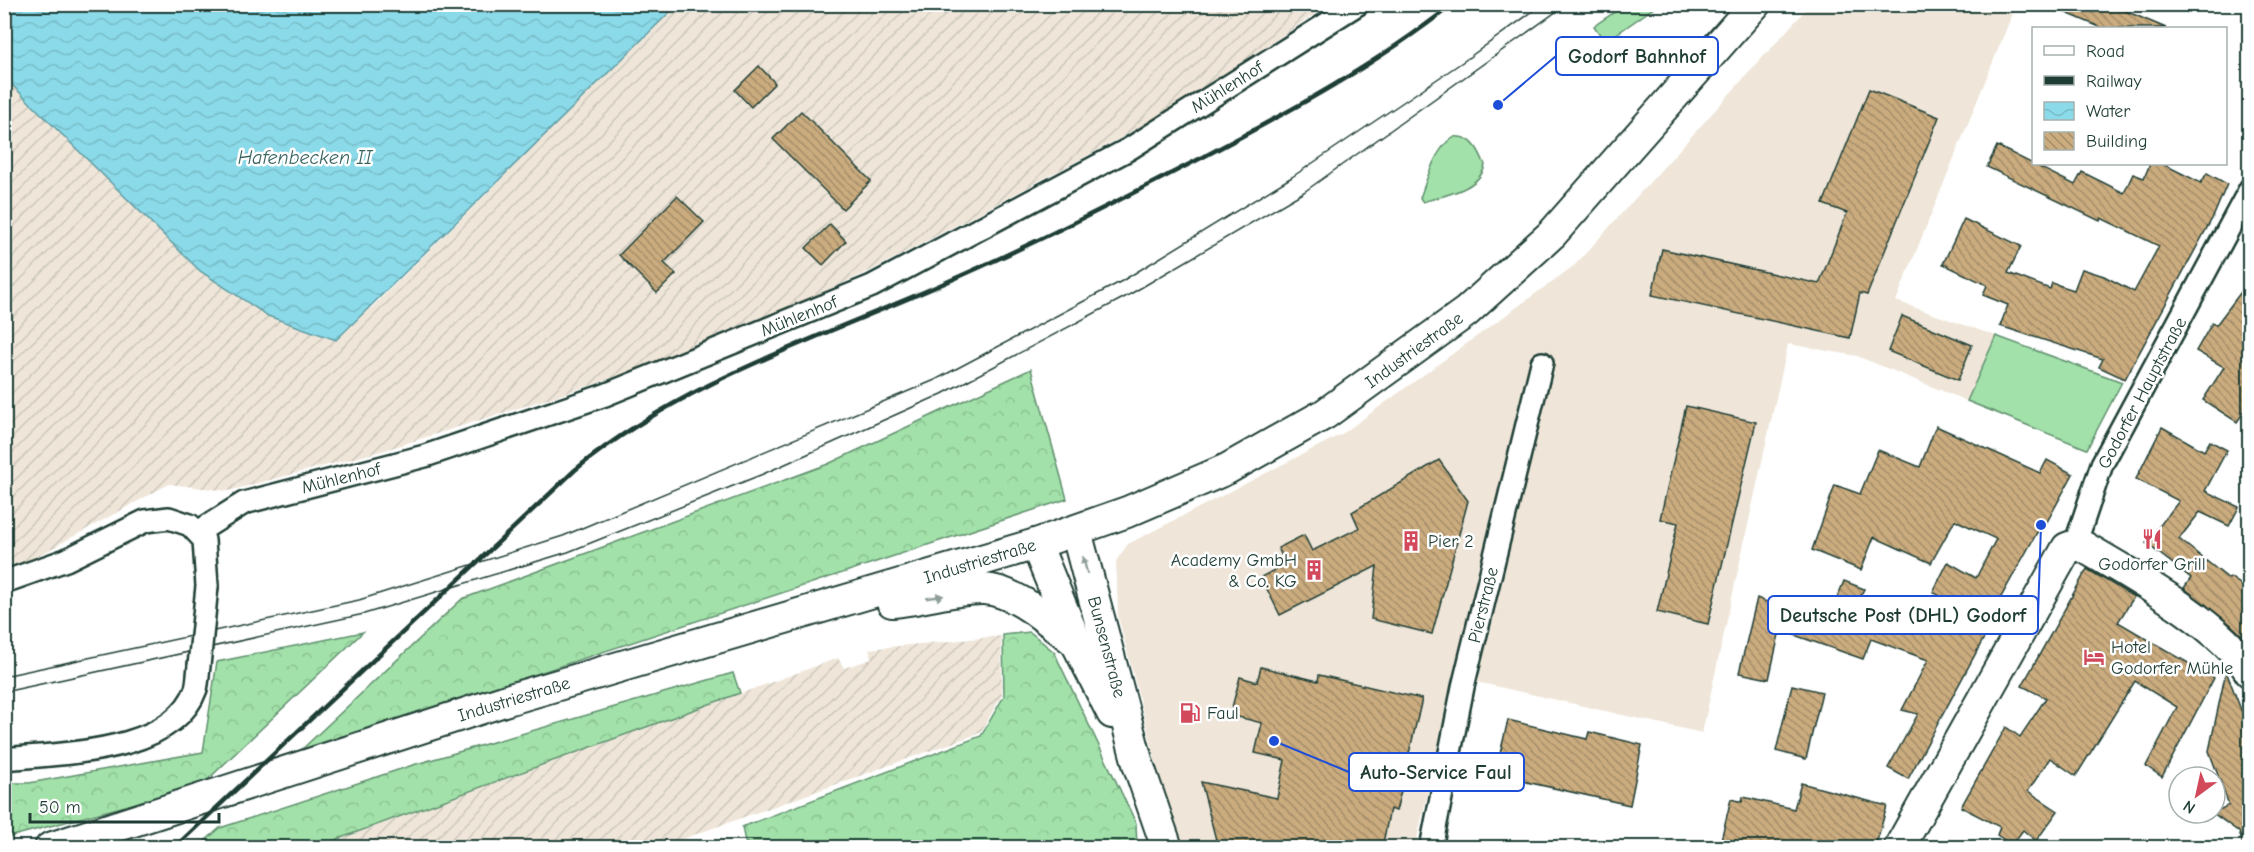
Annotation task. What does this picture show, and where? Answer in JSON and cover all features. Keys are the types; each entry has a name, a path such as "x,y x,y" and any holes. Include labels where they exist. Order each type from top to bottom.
{"main road":[{"name":"Industriestraße","path":"50,848 507,700 836,605 1036,544 1076,531 1227,469 1325,414 1435,337 1466,312 1552,234 1755,4"},
{"name":"Bunsenstraße","path":"1076,531 1138,764 1167,848"},
{"name":"Bunsenstraße","path":"1036,544 1076,642 1138,764"},
{"path":"2075,545 2084,547 2142,581 2221,638 2242,659 2250,672"},
{"name":"Godorfer Hauptstraße","path":"1899,848 2061,556 2075,545"},
{"name":"Bunsenstraße","path":"836,605 904,601 984,589 1002,593 1020,602 1076,642"}],"street":[{"name":"Mühlenhof","path":"198,532 244,503 425,456 593,399 872,286 1129,149 1358,4"},
{"name":"Godorfer Hauptstraße","path":"2075,545 2102,464 2250,189"},
{"name":"Pierstraße","path":"1431,848 1463,687 1542,363"},
{"path":"4,582 66,560 145,520 169,518 190,525 204,540 207,586 196,688 188,704 170,724 117,746 4,759"}],"shaded area":[{"path":"677,5 1329,5 1156,119 876,268 739,331 598,383 382,451 228,491 169,484 5,574 4,78 268,316 298,326 371,308"},
{"path":"1810,5 2016,5 1896,301 1996,336 1967,401 1857,356 1788,344 1702,733 1455,677 1415,847 1178,847 1118,616 1116,561 1128,544 1342,434 1575,265"},
{"path":"1001,636 1002,695 980,733 660,847 316,848 838,658 844,668 871,659 869,649"}],"green space":[{"path":"1625,5 1658,5 1605,42 1594,26"},
{"path":"1453,137 1465,138 1474,145 1485,165 1482,173 1469,186 1423,202 1420,198 1432,165 1441,149"},
{"path":"1996,336 2122,382 2087,449 1967,401"},
{"path":"1031,369 1067,499 299,752 462,599 828,464"},
{"path":"363,632 201,786 5,838 5,783 29,783 203,752 217,662"},
{"path":"1030,632 1054,652 1136,823 1137,847 755,848 745,842 742,827 981,736 1004,696 1003,635"},
{"path":"733,673 740,693 316,847 198,847 220,828 413,765"}],"water":[{"name":"Hafenbecken II","path":"4,5 677,5 336,340 268,316 200,271 5,78"}],"building":[{"path":"2045,4 2109,4 2164,27 2100,27"},
{"path":"759,66 775,83 751,107 735,90"},
{"path":"1869,89 1939,117 1867,295 1860,293 1850,338 1652,295 1662,249 1819,284 1847,213 1823,204"},
{"path":"801,111 871,181 843,209 773,139"},
{"path":"1997,146 2075,185 2082,172 2124,193 2133,174 2144,178 2150,165 2165,165 2201,183 2207,173 2227,184 2214,215 2125,379 2099,367 2103,359 2000,326 2008,305 1983,295 1987,285 1943,264 1964,219 2021,246 2008,273 2050,289 2052,283 2074,290 2082,269 2104,276 2134,292 2159,246 2101,218 2100,221 1987,167"},
{"path":"677,196 704,222 664,263 676,274 657,293 619,255"},
{"path":"830,224 846,241 823,265 806,248"},
{"path":"2250,280 2250,403 2237,422 2203,400 2224,367 2196,351 2212,323 2216,325"},
{"path":"1902,316 1972,345 1958,380 1888,351"},
{"path":"1686,406 1756,422 1708,624 1657,612 1678,523 1660,519"},
{"path":"1936,426 2040,473 2047,460 2073,474 2042,531 2039,529 1995,608 1999,610 1908,779 1888,768 1918,714 1902,710 1928,660 1871,639 1863,659 1780,630 1769,679 1739,673 1757,598 1799,615 1804,600 1832,611 1844,581 1864,589 1858,601 1925,631 1942,597 1933,592 1948,562 1976,578 1996,539 1955,520 1931,563 1874,537 1861,570 1812,550 1835,485 1860,494 1878,450 1920,467"},
{"path":"2162,427 2204,451 2210,441 2227,450 2205,491 2239,507 2229,526 2200,512 2179,539 2229,579 2230,577 2250,591 2250,643 2229,623 2184,588 2191,578 2146,543 2179,501 2136,479"},
{"name":"Pier 2","path":"1439,460 1468,501 1432,634 1371,619 1377,566 1280,615 1261,577 1286,564 1278,548 1304,535 1312,551 1359,528 1352,512"},
{"path":"2087,569 2134,597 2118,622 2214,678 2162,777 2146,766 2177,707 2135,681 2076,776 2050,758 2028,791 2058,811 2036,841 2023,830 2012,845 1997,835 2000,827 1961,807 2006,727 2020,737 2046,698 2022,686"},
{"path":"1261,667 1318,681 1319,675 1422,699 1406,766 1415,768 1411,789 1402,787 1396,811 1390,809 1382,848 1220,848 1201,782 1277,798 1285,760 1255,753 1262,723 1230,715 1240,677 1257,682"},
{"path":"2226,671 2250,733 2250,848 2244,848 2239,832 2227,823 2227,806 2229,805 2227,765 2214,765 2209,751"},
{"path":"1792,685 1822,692 1806,759 1776,751"},
{"path":"1508,720 1587,739 1589,732 1642,745 1630,805 1495,775"},
{"path":"1801,783 1887,806 1875,848 1719,848 1731,799 1742,802 1743,797 1794,809"}],"tram line":[{"path":"4,676 359,600 563,536 935,380 1122,281 1292,177 1464,61 1543,4"},
{"path":"4,692 364,614 568,552 763,474 942,394 1127,296 1304,192 1567,4"}],"railway":[{"path":"174,848 575,470 616,439 704,387 1007,255 1205,156 1364,67 1453,4"}],"place":[{"name":"Godorf Bahnhof","path":"1498,105"},
{"name":"Deutsche Post (DHL) Godorf","path":"2041,525"},
{"name":"Godorfer Grill","path":"2152,539"},
{"name":"Pier 2","path":"1411,541"},
{"name":"Academy GmbH & Co. KG","path":"1314,570"},
{"name":"Hotel Godorfer Mühle","path":"2094,657"},
{"name":"Faul","path":"1190,713"},
{"name":"Auto-Service Faul","path":"1274,741"}]}
